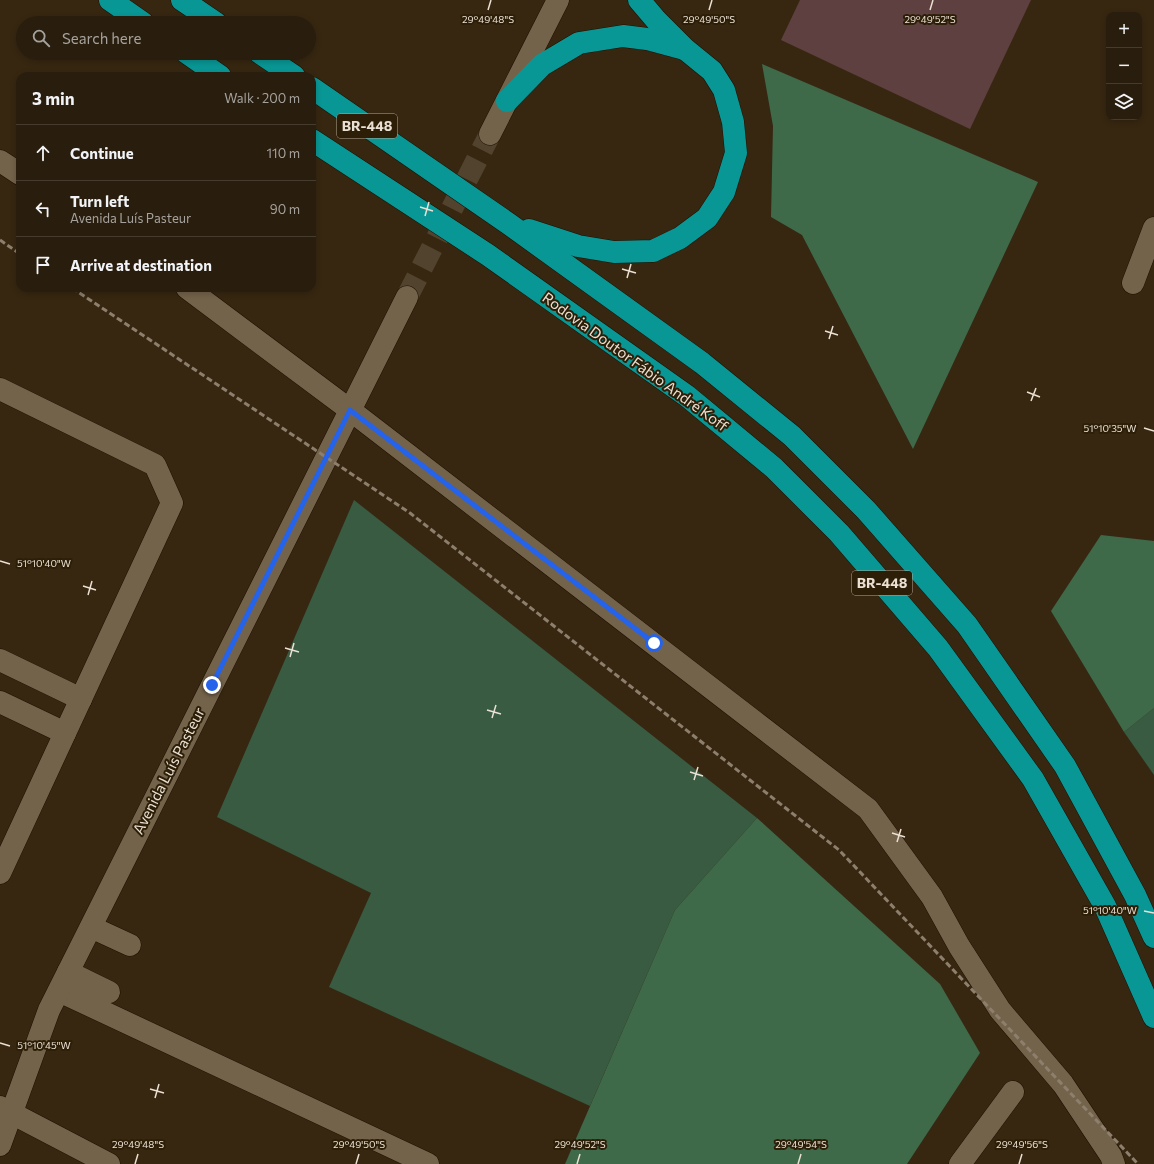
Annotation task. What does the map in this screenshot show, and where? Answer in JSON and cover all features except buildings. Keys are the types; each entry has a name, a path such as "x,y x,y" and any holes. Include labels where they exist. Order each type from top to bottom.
{"highway":[{"path":"110,0 133,16"},
{"path":"182,0 206,16"},
{"path":"509,224 578,246 614,252 653,250 680,238 707,218 724,192 736,152 733,122 724,90 712,71 685,49 656,20 639,0"},
{"path":"507,101 542,65 579,43 623,36 647,39 685,49"},
{"path":"197,60 214,72"},
{"path":"270,60 288,72"},
{"name":"BR-448","path":"316,91 509,224 702,363 792,436 866,510 967,625 1065,766 1135,894 1154,937"},
{"name":"Rodovia Doutor Fábio André Koff","path":"316,143 488,255 686,396 774,468 840,533 938,648 1032,778 1105,906 1154,1018"}],"street":[{"path":"490,134 558,0"},
{"path":"0,160 16,171"},
{"path":"1133,283 1154,228"},
{"path":"192,292 350,410 868,809 932,897 960,946 1000,1010 1063,1084 1111,1156 1114,1164"},
{"name":"Avenida Luís Pasteur","path":"0,1145 6,1109 49,1010 408,296"},
{"path":"0,389 155,465 172,503 0,873"},
{"path":"0,660 81,699"},
{"path":"0,702 65,733"},
{"path":"91,927 130,945"},
{"path":"63,982 108,992"},
{"path":"63,982 245,1069 428,1164"},
{"path":"960,1164 1013,1092"},
{"path":"6,1109 110,1164"}],"green space":[{"path":"762,64 1038,182 913,449 802,235 771,217 773,126"},
{"path":"354,500 757,818 675,910 590,1106 329,987 371,893 217,817"},
{"path":"1101,535 1154,541 1154,708 1124,732 1051,611"},
{"path":"1154,708 1154,775 1124,732"},
{"path":"757,818 940,984 980,1053 907,1164 565,1164 675,910"}],"tunnel":[{"path":"407,297 490,134"}],"railway":[{"path":"0,240 16,251"},
{"path":"78,292 410,513 839,850 1138,1164"}],"route":[{"path":"212,685 350,410 654,643"}]}
